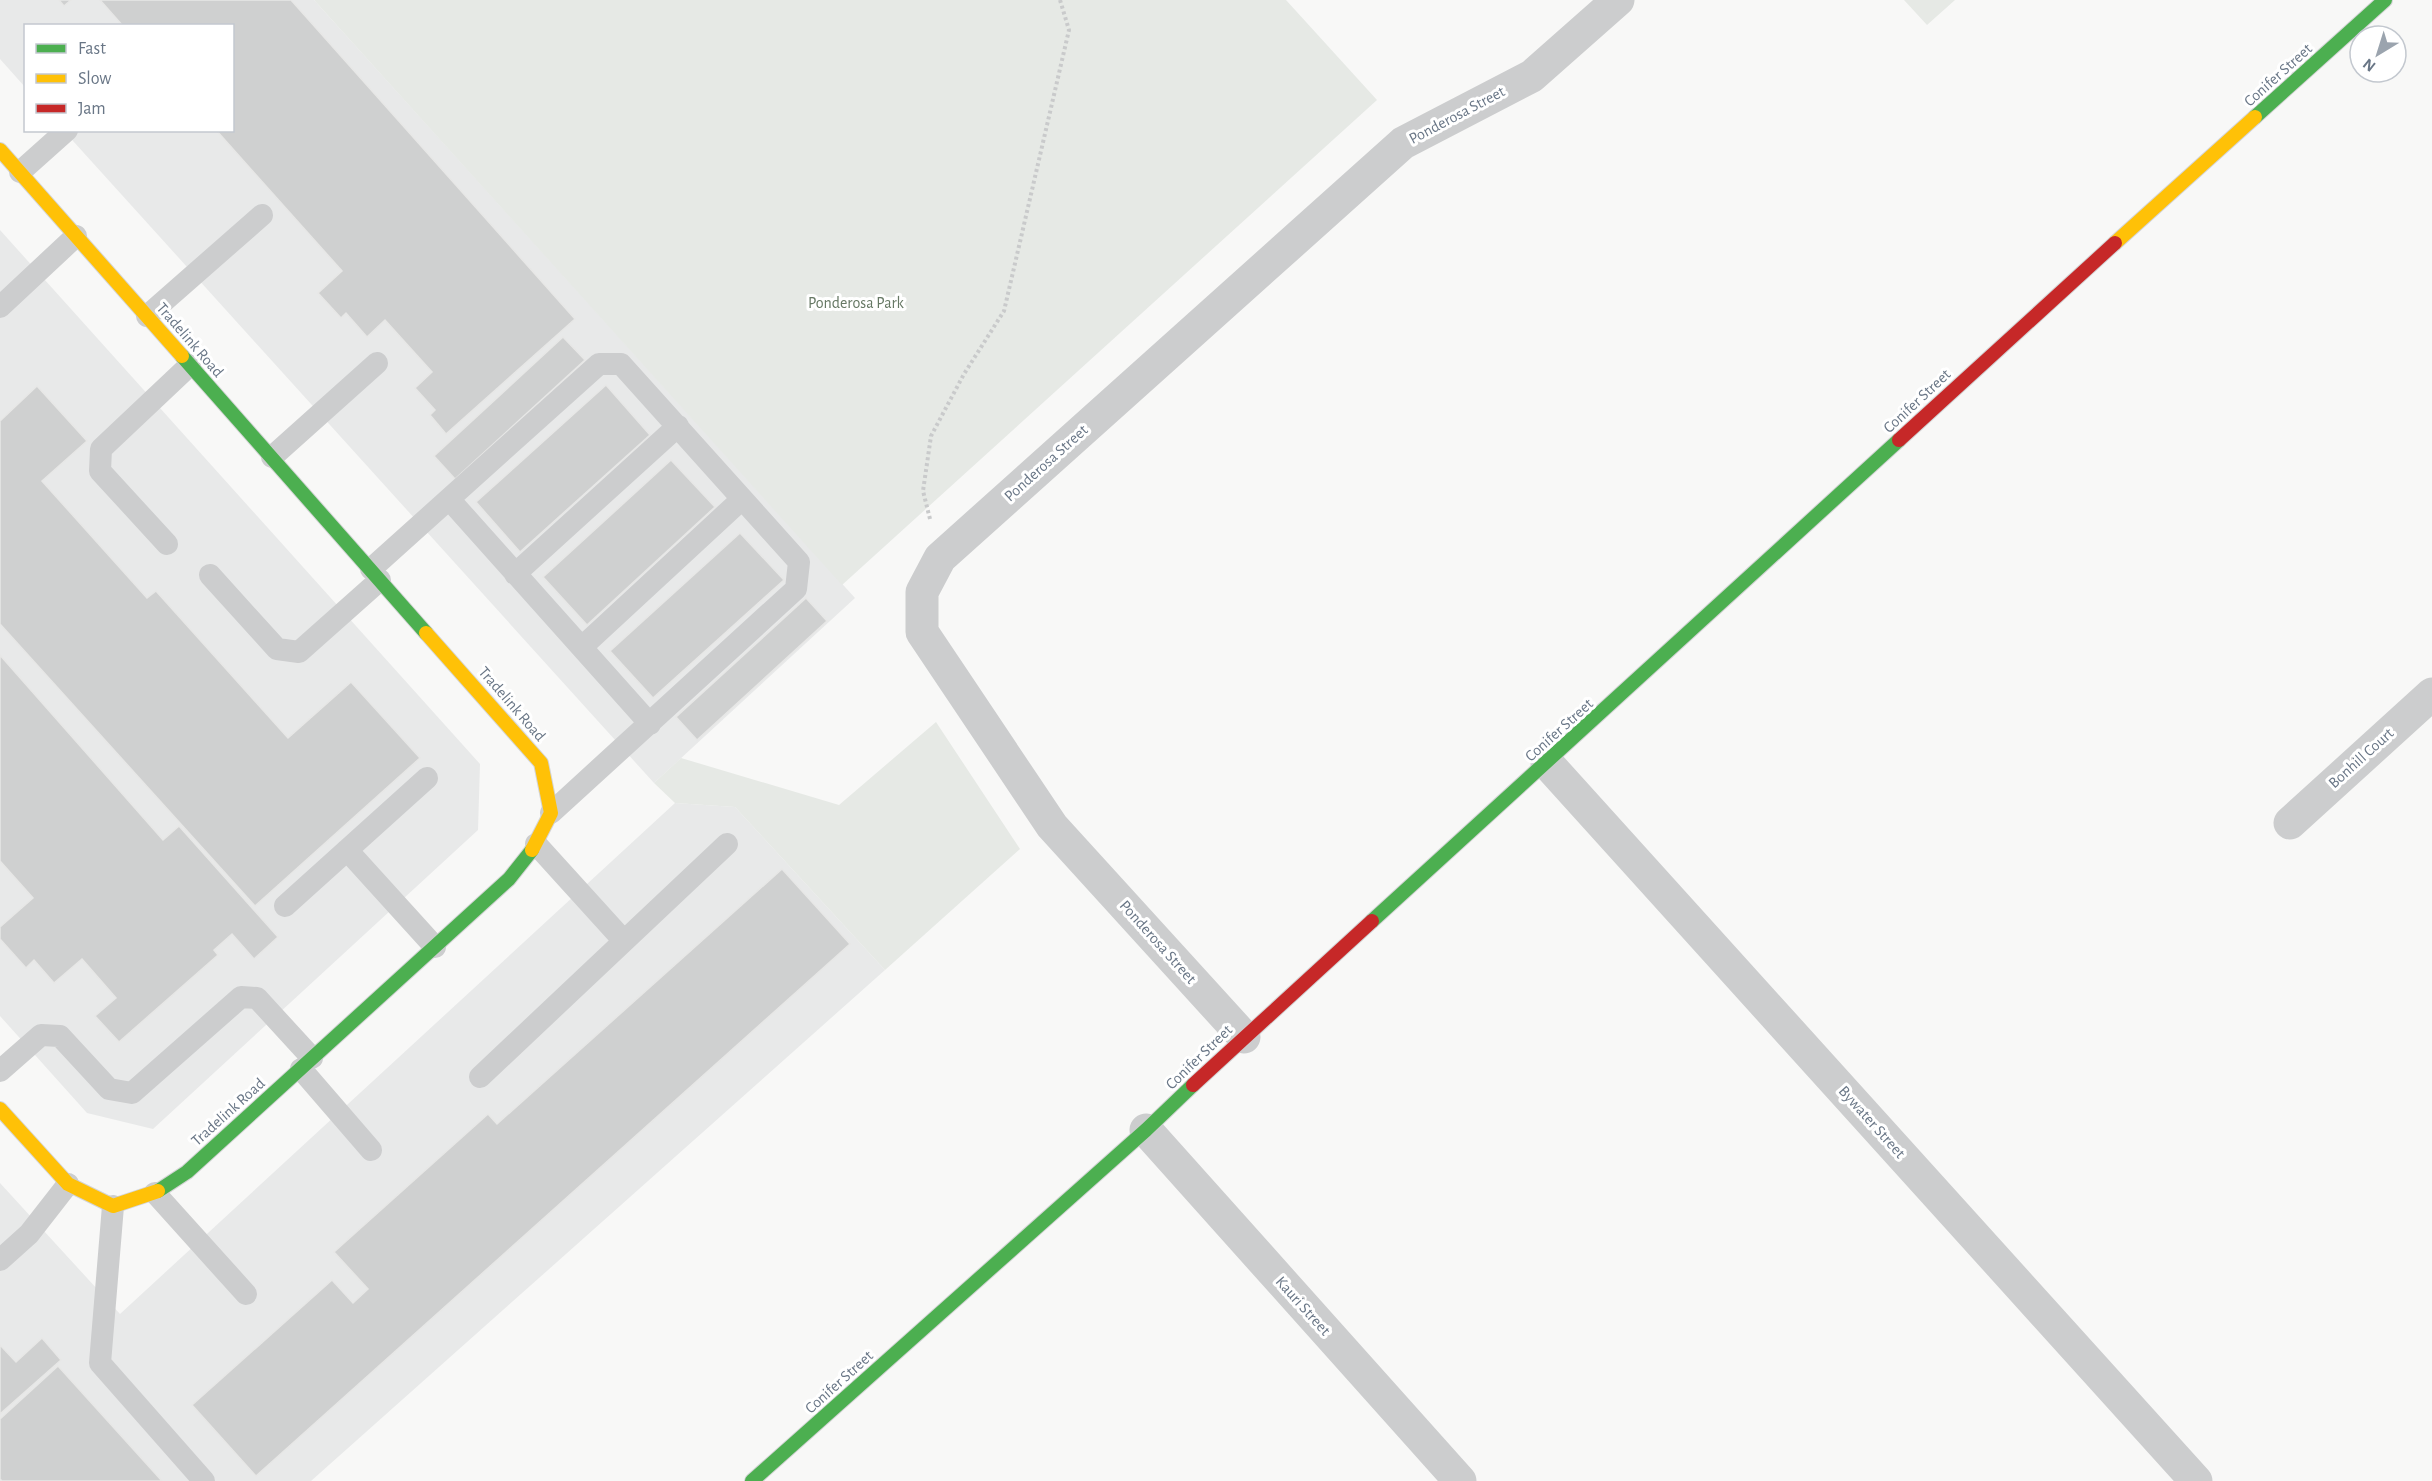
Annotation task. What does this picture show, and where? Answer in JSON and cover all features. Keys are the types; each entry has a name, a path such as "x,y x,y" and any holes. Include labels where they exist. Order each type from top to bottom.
{"street":[{"name":"Conifer Street","path":"752,1481 1146,1130 1244,1037 1547,764 1995,352 2385,0"},
{"name":"Ponderosa Street","path":"1244,1037 1052,826 922,632 922,592 940,558 1403,143 1532,76 1608,3"},
{"name":"Tradelink Road","path":"0,150 541,763 551,813 536,844 509,879 187,1172 155,1193 113,1206"},
{"name":"Bonhill Court","path":"2290,823 2432,694"},
{"name":"Bywater Street","path":"1547,764 2196,1481"},
{"path":"0,1108 68,1184 113,1206"},
{"name":"Kauri Street","path":"1146,1130 1460,1481"}],"lane":[{"path":"20,172 65,132"},
{"path":"147,316 262,215"},
{"path":"0,307 76,236"},
{"path":"272,457 377,363"},
{"path":"210,575 277,649 299,652 449,499 598,364 621,364 799,562 796,589 551,813"},
{"path":"167,544 100,471 101,449 190,365"},
{"path":"516,573 678,426"},
{"path":"449,499 650,724"},
{"path":"582,647 742,499"},
{"path":"285,906 427,778"},
{"path":"536,844 624,941"},
{"path":"480,1077 727,844"},
{"path":"347,850 435,947"},
{"path":"0,1071 40,1035 60,1036 109,1089 132,1093 242,997 257,998 371,1150"},
{"path":"0,1260 29,1234 68,1184"},
{"path":"155,1193 246,1294"},
{"path":"113,1206 100,1364 204,1481"}],"path":[{"path":"940,558 923,491 931,436 964,374 1004,311 1069,30 1060,0"}],"shaded area":[{"path":"0,0 314,0 855,598 654,783 65,132 234,132 234,24 24,24 24,86 0,59"},
{"path":"0,230 480,764 478,830 153,1129 87,1113 0,1016"},
{"path":"675,803 735,807 885,970 311,1481 0,1481 0,1183 120,1314"}],"green space":[{"name":"Ponderosa Park","path":"314,0 1286,0 1377,100 842,585"},
{"path":"1904,0 1955,0 1927,25"},
{"path":"936,722 1020,849 885,970 735,807 675,803 654,783 681,758 839,805"}],"building":[{"path":"59,0 71,0 64,6"},
{"path":"100,0 291,0 575,319 446,434 430,415 435,410 415,388 432,372 385,320 367,337 346,313 341,318 318,293 342,271 218,132 234,132 234,24 121,24"},
{"path":"563,337 585,360 455,479 434,456"},
{"path":"606,385 650,435 520,552 476,502"},
{"path":"37,386 87,441 42,481 147,598 156,591 288,738 351,682 420,758 255,906 0,624 0,421"},
{"path":"671,460 715,507 587,625 543,577"},
{"path":"740,533 784,580 653,698 610,651"},
{"path":"806,598 827,621 697,740 676,717"},
{"path":"0,655 163,840 179,826 278,937 254,959 232,934 214,950 218,955 119,1042 95,1016 116,998 82,959 54,983 34,960 26,968 0,939 0,927 33,898 0,861"},
{"path":"782,869 850,944 256,1476 192,1405 332,1280 353,1303 368,1289 334,1252 488,1114 497,1124"},
{"path":"42,1338 61,1360 0,1414 0,1345 16,1362"},
{"path":"58,1366 162,1481 2,1481 0,1479 0,1419"}],"traffic: fast":[{"path":"2255,117 2385,0"},
{"path":"182,356 426,633"},
{"path":"1372,921 1899,440"},
{"path":"158,1191 187,1172 509,879 532,850"},
{"path":"752,1481 1146,1130 1193,1085"}],"traffic: slow":[{"path":"2115,243 2255,117"},
{"path":"0,150 182,356"},
{"path":"426,633 541,763 551,813 532,850"},
{"path":"0,1109 68,1184 113,1206 158,1191"}],"traffic: jam":[{"path":"1899,440 2115,243"},
{"path":"1193,1085 1372,921"}]}
